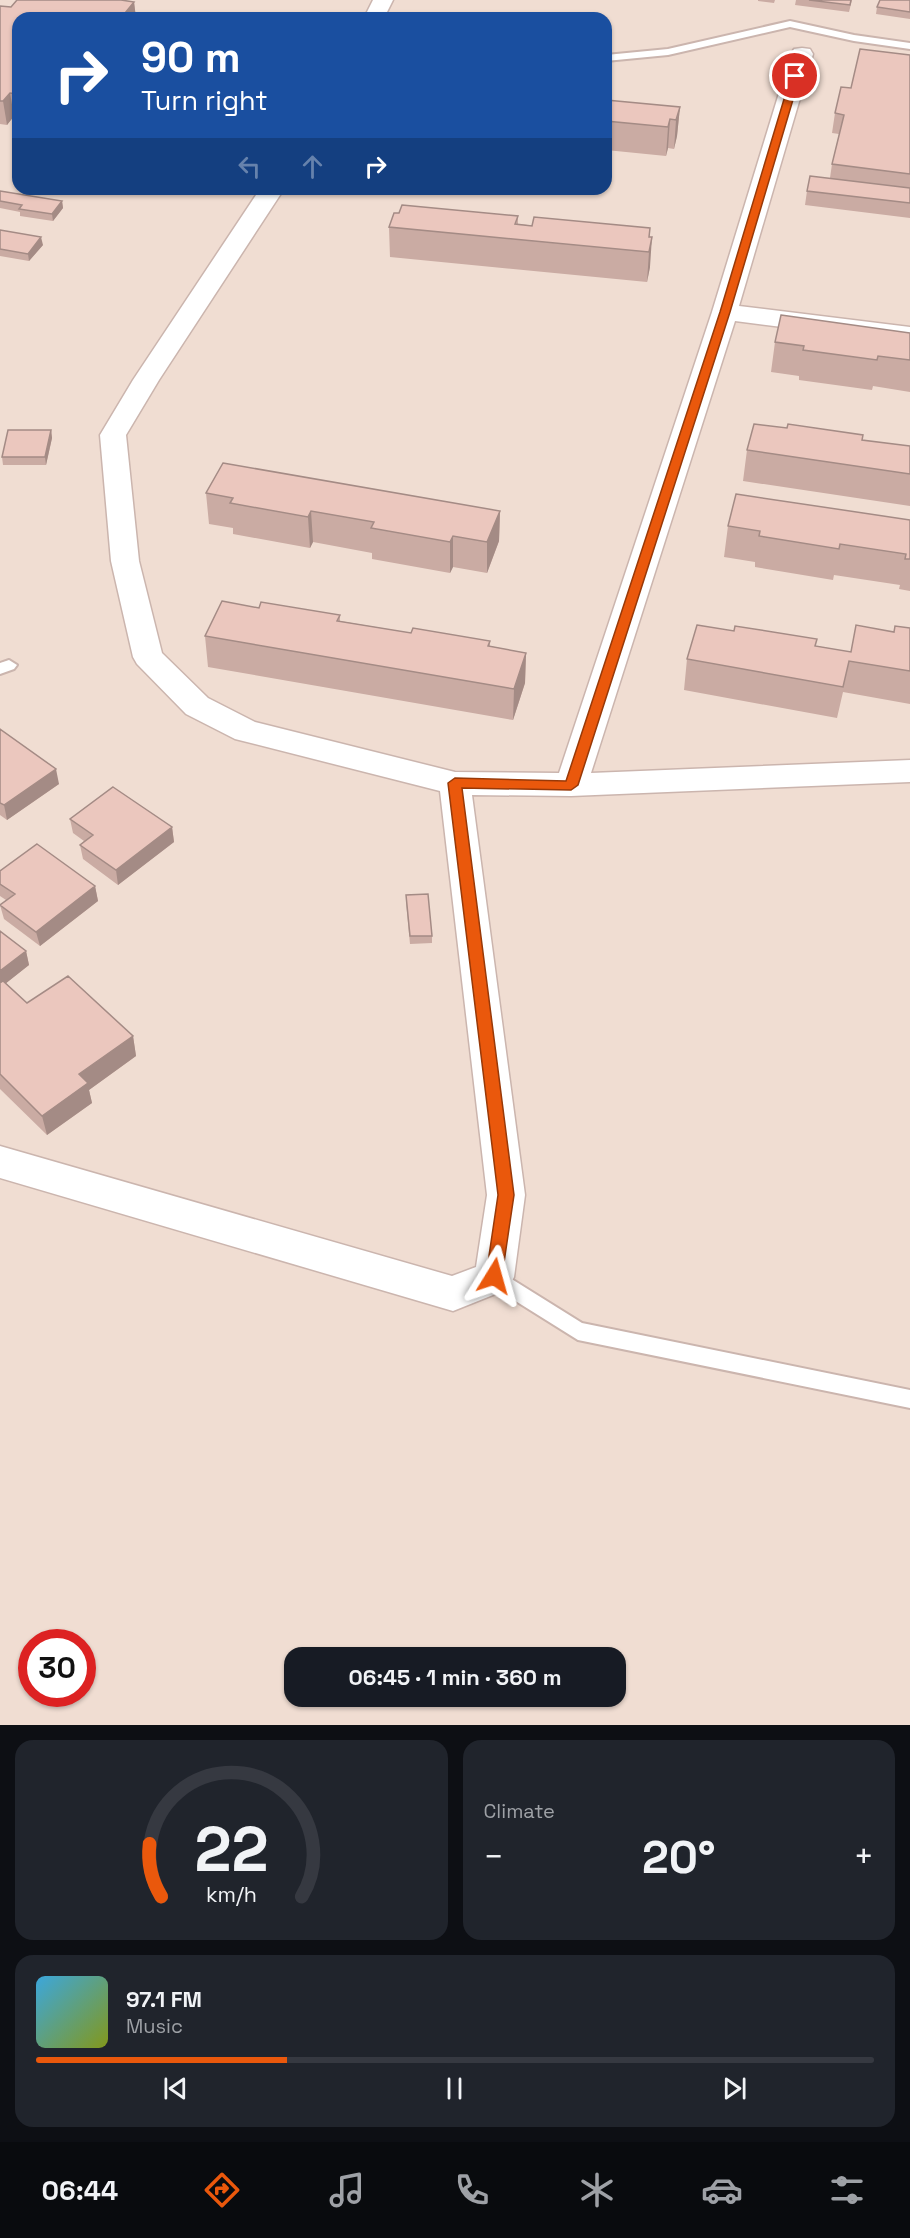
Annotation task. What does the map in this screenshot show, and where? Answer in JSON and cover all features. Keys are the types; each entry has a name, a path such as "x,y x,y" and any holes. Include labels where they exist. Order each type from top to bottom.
{"street":[{"path":"571,785 725,312 801,54"},
{"path":"268,195 146,380 113,435 125,561 148,657 198,706 246,731 455,783 571,785 910,771"},
{"path":"725,312 910,335"},
{"path":"0,1162 453,1294 494,1276 506,1195 455,783"}],"lane":[{"path":"612,57 668,52 790,24 854,38 910,46"},
{"path":"494,1276 578,1331 910,1399"}],"shaded area":[{"path":"0,0 910,0 910,1725 0,1725"}],"building":[{"path":"17,0 134,2 126,12 12,12 12,93 0,101 0,6 11,7"},
{"path":"809,0 851,0 850,5"},
{"path":"880,0 910,0 910,12 877,7"},
{"path":"860,49 910,55 910,174 832,164 844,115 835,113 841,87 851,88"},
{"path":"612,101 680,107 676,120 670,119 668,127 612,122"},
{"path":"810,176 910,188 910,203 807,191"},
{"path":"0,191 12,193 12,195 62,201 52,214 19,209 22,205 0,201"},
{"path":"402,205 518,216 515,224 532,226 534,217 650,228 649,237 652,237 649,252 389,227 394,213 399,213"},
{"path":"0,230 41,237 28,254 0,249"},
{"path":"781,315 910,333 910,360 878,356 877,360 803,350 804,346 775,342"},
{"path":"754,424 787,428 788,424 863,435 862,440 910,446 910,474 747,450"},
{"path":"8,430 51,430 45,457 2,457"},
{"path":"223,463 500,511 487,542 453,536 450,542 371,528 374,522 311,511 308,517 230,503 233,498 206,493"},
{"path":"736,494 910,520 910,559 905,559 906,554 840,544 839,549 759,536 760,531 728,526"},
{"path":"222,601 259,608 261,602 340,615 337,621 411,633 413,628 490,641 488,646 526,653 514,689 205,636"},
{"path":"697,625 734,631 735,626 817,639 815,646 851,652 856,625 894,632 895,626 910,628 910,671 849,661 843,687 687,659"},
{"path":"0,729 56,769 4,805 0,803"},
{"path":"113,787 172,827 116,870 80,845 93,835 70,819"},
{"path":"37,844 95,886 36,932 0,905 15,894 0,884 0,871"},
{"path":"428,894 432,936 410,936 406,895"},
{"path":"0,931 26,951 0,971"},
{"path":"68,976 133,1036 79,1074 88,1083 42,1116 0,1074 0,983 3,981 27,1003"}],"route":[{"path":"494,1276 506,1195 455,783 571,785 725,312 795,76"}]}
